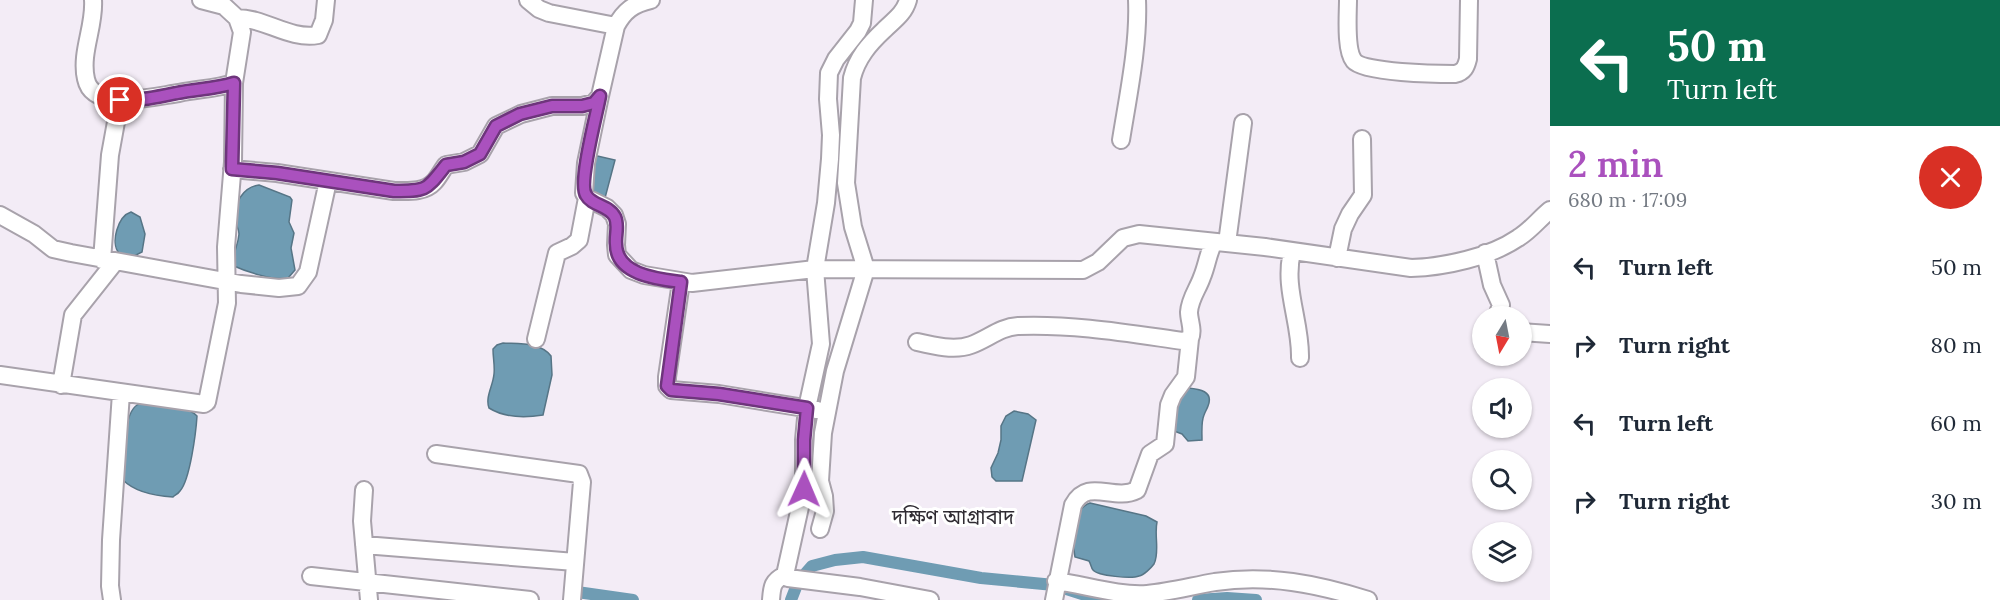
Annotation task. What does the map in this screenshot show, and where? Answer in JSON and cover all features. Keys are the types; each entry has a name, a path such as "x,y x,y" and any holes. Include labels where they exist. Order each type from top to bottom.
{"street":[{"path":"93,0 85,65 86,80 90,89 101,96 120,100 146,99 214,89 234,83"},
{"path":"0,375 204,404 207,402 227,303 226,247 232,169 234,83 242,32 237,18 224,6 201,0"},
{"path":"237,18 247,18 296,34 318,35 324,20 326,0"},
{"path":"528,0 539,9 549,13 616,26"},
{"path":"651,0 640,2 629,8 616,26 584,183 584,193 587,198 607,208 614,215 617,224 615,245 617,255 631,270 644,275 681,282 708,283 815,269 1083,270 1098,262 1123,238 1139,234 1221,242 1411,268 1432,268 1485,253 1521,237 1550,210"},
{"path":"787,576 805,483 804,440 807,408 821,337 815,269 826,203 830,159 829,73 836,59 862,23 864,0"},
{"path":"820,529 825,511 820,481 826,411 835,371 866,269 853,227 846,183 852,78 856,63 864,51 902,14 908,0"},
{"path":"1121,140 1130,78 1137,0"},
{"path":"1348,0 1349,49 1353,60 1360,65 1380,70 1455,74 1462,72 1468,59 1468,0"},
{"path":"232,169 277,173 394,191 413,191 426,188 434,183 446,165 464,162 480,154 496,126 505,121 535,109 594,103 600,96"},
{"path":"61,385 73,315 109,261 110,155 120,100"},
{"path":"1243,123 1221,242 1209,251 1202,278 1191,297 1189,312 1192,334 1186,377 1169,405 1165,444 1150,454 1137,490 1127,495 1087,491 1078,495 1069,520 1055,589 1148,594 1216,582 1269,579 1328,588 1368,600"},
{"path":"1337,258 1343,229 1363,195 1362,139"},
{"path":"0,216 34,234 53,249 242,284 279,288 298,286 308,272 328,181"},
{"path":"536,339 557,253 579,240 587,198"},
{"path":"1292,252 1288,277 1300,338 1300,358"},
{"path":"1485,253 1492,285 1501,306"},
{"path":"681,282 667,377 667,386 671,390 719,394 826,411"},
{"path":"917,342 962,348 984,340 1006,327 1018,326 1111,329 1183,341 1190,339"},
{"path":"1532,333 1550,334"},
{"path":"112,600 111,540 121,393"},
{"path":"436,454 579,474 582,482 572,600"},
{"path":"364,490 362,521 369,600"},
{"path":"364,545 575,562"},
{"path":"311,576 530,600"},
{"path":"771,600 772,584 775,580 787,576 930,600"}],"water":[{"path":"593,155 615,160 605,198 592,196"},
{"path":"259,185 290,197 292,200 289,222 294,233 291,248 295,270 288,278 269,277 234,266 239,234 235,220 237,202 248,189"},
{"path":"131,212 140,217 145,234 142,252 132,257 119,253 115,243 119,224 126,214"},
{"path":"503,343 535,346 547,351 551,356 552,375 543,415 515,416 502,414 489,408 488,400 494,371 493,349"},
{"path":"1188,388 1201,390 1209,397 1202,421 1202,440 1188,441 1182,434 1174,431 1172,410"},
{"path":"147,402 180,408 197,416 190,467 184,485 173,497 146,493 133,488 123,480 126,429 129,419 132,410 137,405"},
{"path":"1014,411 1028,414 1036,420 1022,481 996,481 992,477 991,468 998,453 1001,426 1006,416"},
{"path":"1090,503 1146,516 1157,522 1156,559 1147,571 1135,577 1108,575 1093,570 1089,561 1075,557 1074,526 1079,512"}],"waterway":[{"path":"791,600 798,582 812,566 835,560 863,557 981,578 1054,585 1110,600"},
{"path":"577,592 633,600"},
{"path":"1198,600 1227,598 1256,600"}],"district":[{"name":"দক্ষিণ আগ্রাবাদ","path":"953,517"}],"route":[{"path":"120,100 146,99 214,89 234,83 232,169 277,173 394,191 413,191 426,188 434,183 446,165 464,162 480,154 496,126 505,121 535,109 594,103 600,96 586,163 584,193 587,198 607,208 614,215 617,224 615,245 617,255 624,264 631,270 644,275 681,282 667,386 671,390 719,394 807,408 804,440 804,489"}]}
